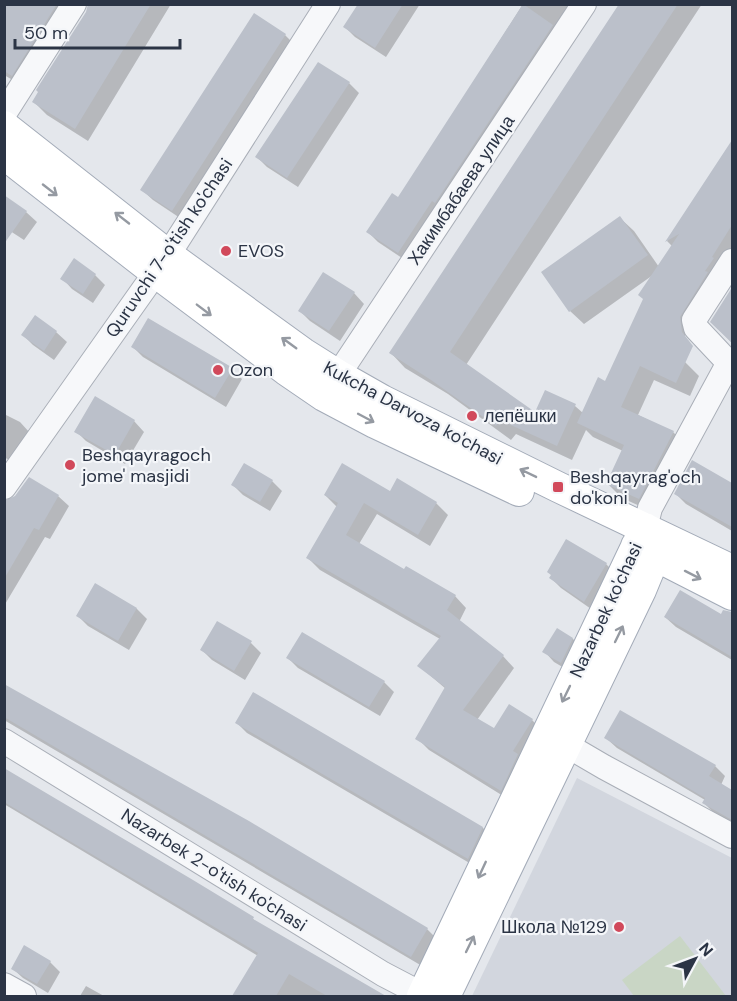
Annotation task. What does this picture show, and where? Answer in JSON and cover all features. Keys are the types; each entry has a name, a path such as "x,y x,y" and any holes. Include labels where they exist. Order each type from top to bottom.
{"main road":[{"name":"Kukcha Darvoza ko'chasi","path":"4,126 286,370 324,396 375,423 645,543 732,570"},
{"name":"Kukcha Darvoza ko'chasi","path":"4,154 161,264 338,375 645,543 732,595"},
{"name":"Nazarbek ko'chasi","path":"428,996 557,739 598,629 645,543"}],"street":[{"path":"4,114 74,4"},
{"name":"Quruvchi 7-o'tish ko'chasi","path":"4,487 161,264 328,4"},
{"name":"Хакимбабаева улица","path":"338,375 584,4"},
{"path":"645,543 650,507 727,366 727,361 696,328 694,320 732,261"},
{"path":"557,739 732,836"},
{"name":"Nazarbek 2-o'tish ko'chasi","path":"4,741 383,974 428,996"},
{"path":"4,985 24,996"}],"shaded area":[{"name":"Школа №129","path":"577,778 732,858 732,996 472,996"}],"green space":[{"path":"680,936 726,996 634,996 622,980"}],"building":[{"path":"4,4 57,4 12,76 4,71"},
{"path":"88,4 151,4 75,129 32,102 38,92 36,90 86,12"},
{"path":"358,4 403,4 375,48 343,27"},
{"path":"523,4 553,25 435,203 432,201 398,253 366,232 392,193 398,197"},
{"path":"619,4 678,4 450,352 535,412 545,390 576,404 557,446 500,420 496,426 389,353"},
{"path":"254,13 286,34 172,211 140,190"},
{"path":"318,62 350,82 287,178 255,157"},
{"path":"732,140 732,225 712,257 714,258 705,271 708,272 680,317 682,332 693,346 676,383 640,366 621,407 674,431 639,499 606,484 624,445 577,423 598,377 605,381 643,299 638,295 679,234 665,242"},
{"path":"4,195 27,211 4,244"},
{"path":"620,216 648,255 569,312 541,272"},
{"path":"74,258 96,274 83,294 60,279"},
{"path":"323,272 355,292 329,331 298,311"},
{"path":"732,290 732,343 710,322"},
{"path":"35,315 57,331 44,351 21,335"},
{"path":"148,318 233,368 215,398 131,347"},
{"path":"95,396 135,420 115,455 74,432"},
{"path":"692,460 732,483 732,527 674,494"},
{"path":"244,463 273,480 260,502 231,485"},
{"path":"342,463 390,491 397,478 437,502 418,535 364,503 346,535 404,569 406,566 456,595 447,610 504,655 463,710 494,728 509,704 533,719 513,751 518,754 501,791 415,739 445,687 417,666 441,636 306,558 338,503 324,495"},
{"path":"29,477 59,495 39,530 34,528 4,579 4,501 15,496"},
{"path":"566,539 607,563 584,602 549,578 551,575 547,572"},
{"path":"95,583 137,608 118,641 76,616"},
{"path":"680,590 721,614 723,610 732,612 732,657 664,617"},
{"path":"217,621 252,641 234,671 200,650"},
{"path":"557,628 573,638 561,663 542,652"},
{"path":"302,632 385,681 369,707 286,658"},
{"path":"4,684 249,821 428,928 411,957 4,717"},
{"path":"253,692 483,827 468,859 235,723"},
{"path":"620,710 716,765 709,776 732,790 732,820 702,803 705,798 604,738"},
{"path":"4,768 193,880 254,917 253,919 386,996 327,996 289,974 276,996 232,996 258,953 4,802"},
{"path":"24,945 51,961 37,984 11,969"}],"place":[{"name":"EVOS","path":"226,251"},
{"name":"Ozon","path":"218,370"},
{"name":"лепёшки","path":"472,416"},
{"name":"Beshqayragoch jome' masjidi","path":"70,465"},
{"name":"Beshqayrag'och do'koni","path":"558,487"},
{"name":"Школа №129","path":"619,927"}]}
